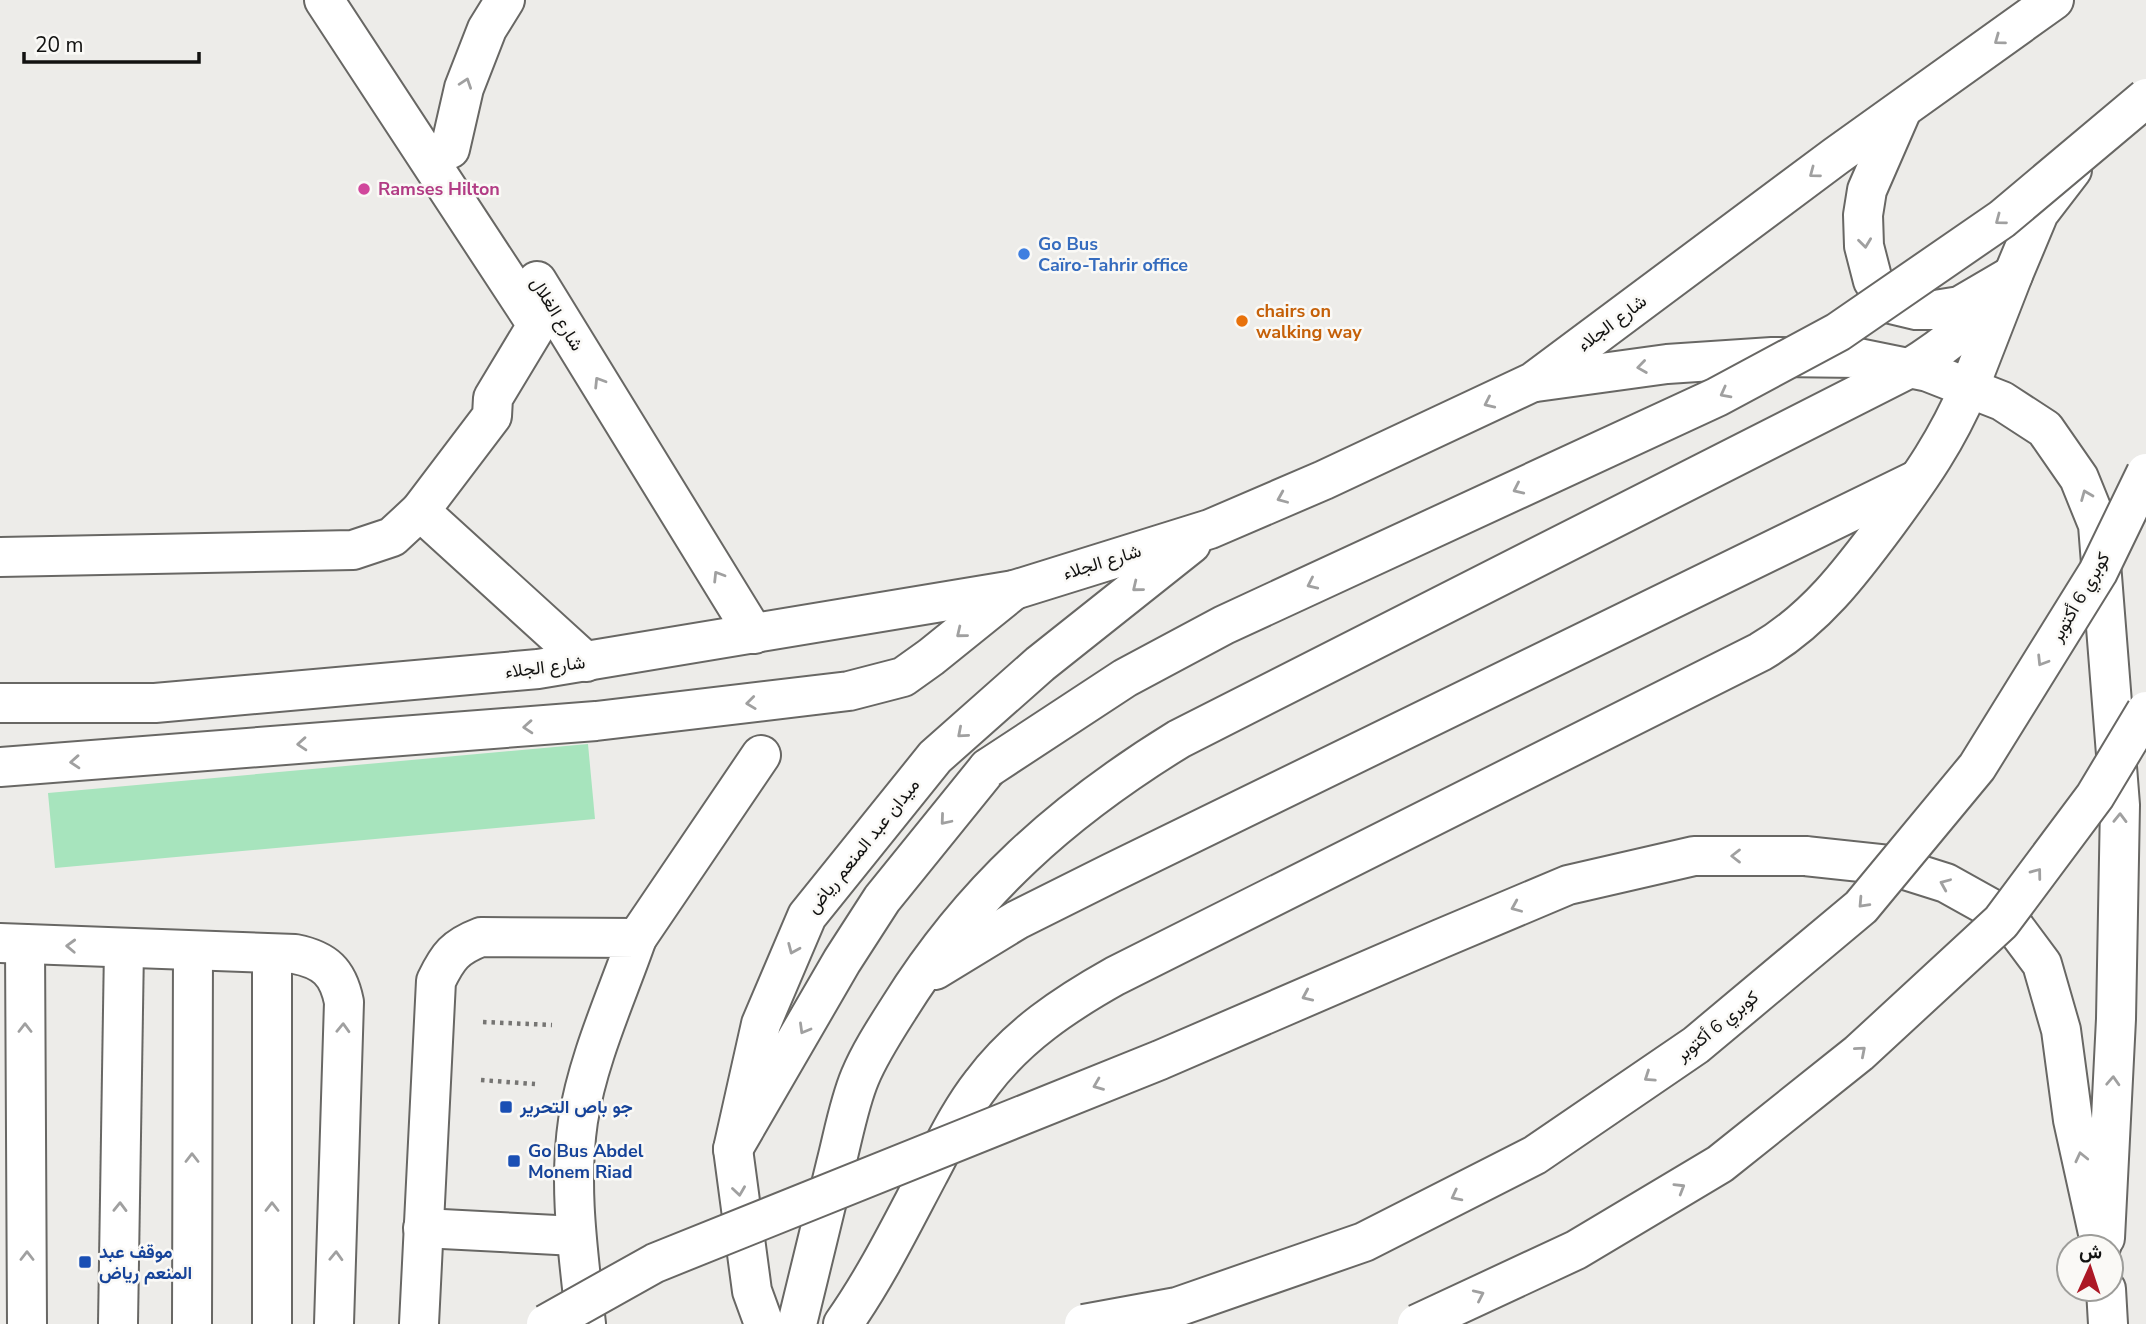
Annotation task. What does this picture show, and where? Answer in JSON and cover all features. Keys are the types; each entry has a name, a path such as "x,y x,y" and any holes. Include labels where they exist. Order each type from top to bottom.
{"main road":[{"path":"0,557 353,550 392,537 420,511 492,416 493,398 548,321 324,0"},
{"name":"شارع الغلال","path":"350,0 514,245 548,321 754,634"},
{"path":"450,149 464,88 487,29 505,0"},
{"name":"شارع الجلاء","path":"0,703 155,703 538,669 1014,590 1209,529 1324,480 1534,382 1902,109 2054,0"},
{"path":"843,1324 882,1263 960,1114 983,1081 1043,1021 1077,997 1115,976 1760,652 1784,638 1806,620 1851,572 1948,435 2039,213 2123,100 2146,79"},
{"path":"733,1149 842,961 882,899 988,768 1125,678 1224,625 1717,397 1838,332 2002,219 2146,98"},
{"path":"1902,109 1871,181 1863,215 1864,246 1873,281 1891,304 1916,310 1935,310 1960,306 2013,275"},
{"path":"797,1324 859,1078 913,985 949,936 1023,855 1078,807 1127,771 1190,734 1908,369 1939,350 1966,328 1991,303 2013,275"},
{"path":"1534,382 1667,364 1772,357 1858,358 1928,372 2002,401 2045,429 2079,478 2098,524 2120,805 2116,1020 2104,1233"},
{"name":"كوبري 6 أكتوبر","path":"1084,1324 1177,1307 1364,1242 1535,1155 1696,1045 1861,906 1977,767 2098,572 2146,473"},
{"path":"913,985 994,934 1087,885 1920,478"},
{"path":"420,511 586,662"},
{"name":"ميدان عبد المنعم رياض","path":"764,1324 752,1291 733,1149 761,1024 807,916 935,757 1040,664 1209,529"},
{"path":"0,767 596,721 849,691 903,677 1014,590"},
{"path":"1417,1324 1576,1250 1720,1164 1859,1053 2001,922 2095,796 2146,711"},
{"path":"586,1324 574,1199 578,1124 585,1087 637,938 761,755"},
{"path":"2118,910 2146,854"},
{"path":"546,1324 656,1263 1160,1060 1568,885 1695,856 1805,856 1889,866 1946,883 2007,917 2042,964 2061,1030 2073,1120 2100,1233"},
{"path":"419,1324 433,1020 436,981 445,961 460,945 481,937 637,938"},
{"path":"27,1324 13,943 302,955 323,963 333,974 341,987 344,1002 334,1324"},
{"path":"118,1324 124,948"},
{"path":"192,1324 193,951"},
{"path":"272,954 272,1324"},
{"path":"424,1228 576,1236"},
{"path":"2107,1303 2108,1324"}],"path":[{"path":"433,1020 605,1028"},
{"path":"430,1077 585,1087"}],"green space":[{"path":"588,744 595,819 55,868 48,793"}],"place":[{"name":"Ramses Hilton","path":"364,189"},
{"name":"Go Bus Caïro-Tahrir office","path":"1024,254"},
{"name":"chairs on walking way","path":"1242,321"},
{"name":"جو باص التحرير","path":"506,1107"},
{"name":"Go Bus Abdel Monem Riad","path":"514,1161"},
{"name":"موقف عبد المنعم رياض","path":"85,1262"}]}
